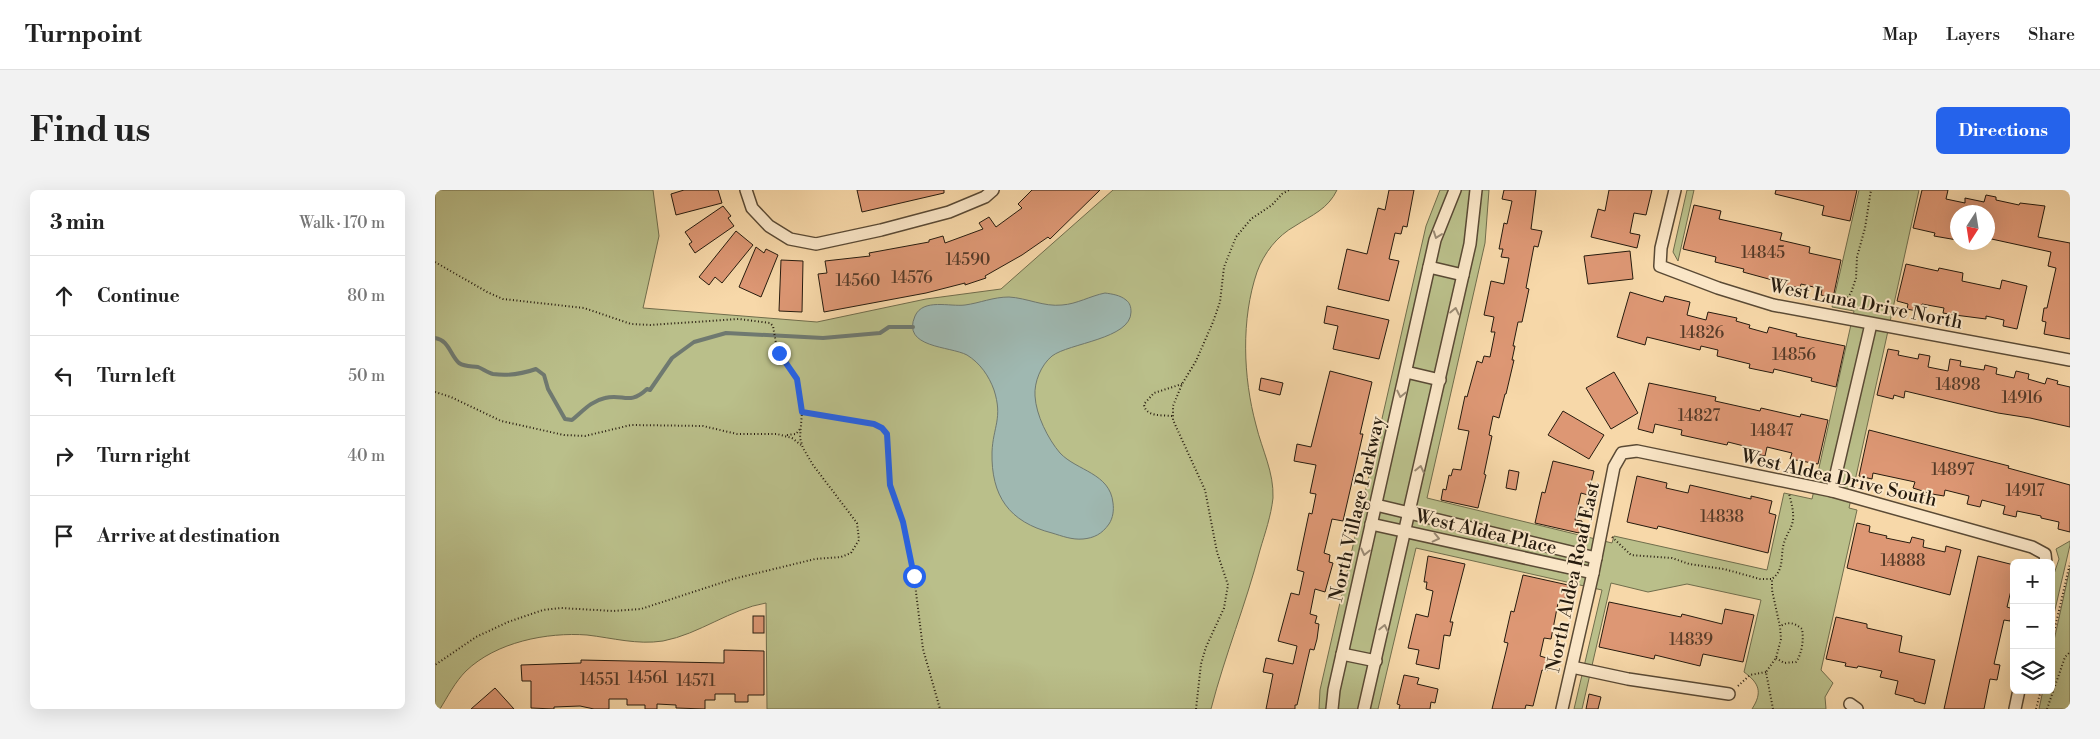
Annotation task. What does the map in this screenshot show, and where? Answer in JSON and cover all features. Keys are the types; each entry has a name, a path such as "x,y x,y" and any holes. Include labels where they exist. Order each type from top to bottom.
{"street":[{"path":"746,190 752,208 769,226 790,240 816,244 881,230 949,212 985,197 993,190"},
{"name":"North Village Parkway","path":"1332,709 1342,654 1435,240 1455,190"},
{"path":"1364,709 1470,244 1476,190"},
{"name":"West Luna Drive North","path":"1675,190 1661,248 1660,266 1718,288 1773,305 2070,360"},
{"path":"1429,267 1463,275"},
{"path":"1833,491 1871,324"},
{"path":"1406,372 1440,380"},
{"name":"West Aldea Drive South","path":"1622,453 1637,451 1833,491 2032,547 2045,558"},
{"name":"North Aldea Road East","path":"1562,709 1593,574 1614,467 1622,453"},
{"name":"West Aldea Place","path":"1376,505 1596,558"},
{"name":"West Aldea Place","path":"1371,524 1593,574"},
{"path":"1342,654 1376,661"},
{"path":"1572,667 1628,679 1729,694"},
{"path":"2015,709 2018,694"}],"path":[{"path":"1197,709 1201,664 1206,647 1224,608 1228,585 1217,552 1205,490 1172,416 1175,400 1196,361 1213,322 1220,302 1226,258 1236,238 1251,219 1272,205 1282,194 1289,190"},
{"path":"1837,318 1841,306 1851,293 1857,278 1857,257 1865,228 1871,190"},
{"path":"435,262 487,292 511,300 584,308 638,325 739,319 772,324 777,349 797,379 802,412 800,438 803,448"},
{"path":"1172,416 1148,413 1145,410 1144,404 1154,393 1182,384"},
{"path":"435,392 451,397 501,421 564,436 585,436 636,424 703,426 737,434 772,433 783,435 793,435 801,427"},
{"path":"802,412 874,424 882,428 887,434 890,485 906,534 914,576 923,649 939,698 940,709"},
{"path":"435,665 476,637 508,622 543,610 561,608 613,611 641,609 733,579 815,559 841,558 851,553 859,540 857,523 813,465 798,441 783,435"},
{"path":"1601,535 1612,537 1631,554 1672,558 1689,564 1725,569 1760,579 1772,579 1781,568 1783,545 1792,525 1793,511 1789,493 1791,483"},
{"path":"2055,627 2070,563"},
{"path":"1729,694 1750,675 1766,672 1776,658 1781,639 1771,590 1772,579"},
{"path":"1776,658 1784,663 1796,662 1800,656 1803,639 1802,629 1797,625 1788,623 1780,627"},
{"path":"2047,709 2065,656 2070,652"},
{"path":"1766,672 1773,709"},
{"path":"2036,709 2040,694"}],"green space":[{"path":"435,190 653,190 659,236 643,308 817,322 926,299 1001,289 1113,190 1337,190 1324,207 1288,230 1272,246 1260,265 1252,290 1246,328 1246,368 1258,434 1272,479 1273,498 1254,570 1211,709 767,709 766,603 740,610 690,633 663,641 634,642 572,634 539,637 507,646 478,661 466,671 458,680 440,709 435,709"},
{"path":"1440,190 1489,190 1485,243 1427,498 1612,543 1614,536 1767,570 1784,493 1812,499 1854,311 1832,307 1859,190 1919,190 1849,508 1857,510 1821,670 1833,683 1825,697 1826,709 1752,709 1757,698 1758,688 1753,680 1744,672 1761,600 1687,584 1648,592 1611,583 1582,709 1574,709 1602,590 1416,548 1378,709 1319,709 1320,690 1426,226"},
{"path":"1687,190 1694,190 1678,261 1673,252"},
{"path":"2070,541 2055,610 2055,571 2059,559 2056,549"},
{"path":"2070,568 2070,709 2039,709 2042,694 2055,694 2055,636"}],"water":[{"path":"1105,293 1119,296 1128,302 1131,312 1128,321 1121,328 1110,334 1060,351 1052,356 1042,369 1035,391 1040,419 1047,434 1060,453 1099,479 1111,493 1113,511 1109,524 1101,533 1091,538 1075,539 1037,528 1024,522 1005,505 995,482 993,468 992,452 998,408 994,390 989,380 972,358 921,340 915,334 913,326 915,316 919,310 930,305 965,305 1009,297 1049,305 1062,305"}],"building":[{"path":"684,190 718,190 722,203 676,215 671,194"},
{"path":"857,190 944,190 944,193 862,212"},
{"path":"1032,190 1100,190 1050,239 1048,237 1022,255 985,276 986,278 965,285 965,283 926,293 824,312 818,274 827,273 825,261 870,256 869,253 929,242 929,240 943,236 945,243 983,229 979,223 989,217 996,227 1022,208 1018,204"},
{"path":"1389,190 1414,190 1407,227 1403,226 1401,234 1395,233 1389,259 1399,261 1389,301 1338,289 1347,249 1367,254 1378,208 1385,210"},
{"path":"1504,190 1536,190 1531,229 1542,231 1538,247 1534,246 1526,288 1529,289 1522,322 1518,322 1513,346 1515,346 1512,360 1514,360 1506,394 1499,418 1493,416 1489,435 1492,436 1484,474 1486,475 1478,508 1441,500 1443,489 1446,490 1449,475 1451,476 1453,469 1461,470 1469,431 1458,429 1465,396 1467,397 1477,361 1482,363 1484,356 1490,357 1495,332 1491,332 1494,317 1484,315 1491,281 1504,284 1509,258 1501,257 1503,249 1499,249 1504,223 1507,224 1512,201 1502,199"},
{"path":"1609,190 1652,190 1646,215 1634,213 1630,233 1640,235 1637,248 1591,237 1598,209 1605,211"},
{"path":"1776,190 1857,190 1850,221 1822,215 1824,206 1775,194"},
{"path":"1922,190 1948,190 1946,199 1965,203 1965,198 1984,202 1986,195 1996,197 1996,200 2019,205 2020,203 2045,206 2038,237 2070,243 2070,339 2044,334 2046,322 2042,321 2044,308 2047,308 2056,268 2048,266 2051,252 1995,240 1995,205 1950,205 1950,239 1934,236 1935,233 1913,228"},
{"path":"1694,205 1721,211 1719,219 1782,233 1780,240 1810,247 1809,253 1841,260 1833,298 1821,295 1822,289 1801,284 1800,288 1776,283 1776,281 1743,272 1744,269 1715,262 1716,257 1683,249"},
{"path":"723,206 731,216 728,218 734,226 695,253 689,244 692,242 685,232"},
{"path":"736,231 753,245 722,283 715,277 709,285 699,277"},
{"path":"756,247 764,253 766,249 778,255 761,297 739,287"},
{"path":"1630,251 1633,279 1588,284 1584,256"},
{"path":"781,260 803,261 802,312 779,311"},
{"path":"1906,264 1938,271 1939,268 1963,273 1962,281 2000,289 2002,280 2027,286 2017,329 2003,326 2004,320 1986,316 1986,319 1943,313 1944,308 1922,304 1921,312 1907,309 1908,304 1897,301"},
{"path":"1630,292 1663,302 1665,296 1690,302 1687,315 1706,320 1708,312 1737,318 1736,321 1750,325 1749,328 1767,333 1769,327 1797,334 1796,336 1845,346 1836,387 1811,381 1812,378 1774,369 1773,373 1749,368 1750,364 1717,356 1718,350 1701,346 1700,350 1647,337 1645,345 1617,337"},
{"path":"1327,306 1389,320 1379,359 1333,349 1338,326 1324,323"},
{"path":"1888,349 1899,351 1898,355 1918,359 1919,354 1930,356 1928,367 1948,371 1950,359 1961,361 1960,366 1984,370 1985,365 1997,368 1996,374 2014,378 2016,371 2029,374 2028,379 2045,384 2047,378 2058,381 2057,384 2070,387 2070,427 1998,413 1905,391 1904,398 1894,395 1893,399 1877,395"},
{"path":"1330,371 1372,382 1360,434 1363,434 1343,521 1332,519 1324,553 1330,555 1329,562 1333,563 1325,592 1315,589 1310,614 1317,616 1315,623 1319,624 1317,639 1314,650 1310,649 1297,705 1295,705 1295,709 1266,709 1273,674 1263,672 1266,658 1293,664 1297,646 1278,641 1291,593 1299,595 1304,572 1297,570 1309,513 1312,514 1316,494 1310,493 1316,465 1294,461 1297,444 1311,447"},
{"path":"1614,372 1638,413 1611,429 1586,388"},
{"path":"1261,378 1283,383 1280,395 1259,390"},
{"path":"1649,383 1716,397 1715,401 1760,411 1761,408 1800,417 1801,414 1828,420 1818,464 1790,459 1792,453 1767,447 1765,456 1751,453 1752,448 1728,442 1727,445 1681,435 1682,430 1655,424 1653,433 1638,429"},
{"path":"1563,411 1604,435 1589,459 1548,435"},
{"path":"1869,430 2009,466 2008,468 2070,485 2070,532 2058,529 2059,522 2041,518 2041,516 2017,511 2016,517 2003,514 2005,506 1982,500 1980,507 1967,504 1969,496 1945,490 1944,496 1932,494 1913,488 1915,482 1873,473 1872,479 1859,476"},
{"path":"1553,461 1594,471 1588,495 1581,493 1575,520 1582,521 1579,533 1535,523 1542,492 1545,493"},
{"path":"1509,470 1519,472 1516,490 1506,488"},
{"path":"1637,476 1667,483 1666,488 1688,493 1690,485 1751,499 1751,496 1772,501 1769,513 1776,515 1768,553 1658,526 1657,529 1627,522"},
{"path":"1857,523 1870,526 1869,532 1887,536 1886,538 1910,543 1912,537 1924,540 1923,547 1945,552 1946,546 1961,550 1950,595 1847,568"},
{"path":"1428,556 1465,564 1450,622 1453,622 1450,636 1444,635 1439,669 1416,664 1419,650 1408,648 1416,614 1428,617 1433,591 1426,589 1427,582 1424,582"},
{"path":"1978,556 2010,564 2010,595 2007,607 2010,608 2010,621 2004,620 1994,664 2000,665 1997,680 1990,679 1984,709 1944,709"},
{"path":"1523,575 1568,585 1565,599 1559,598 1551,639 1544,638 1540,656 1550,659 1547,671 1542,670 1533,706 1526,705 1525,709 1492,709 1508,643 1504,642 1511,611 1514,612"},
{"path":"1609,602 1681,617 1682,614 1722,624 1725,609 1754,615 1743,662 1703,654 1700,666 1655,655 1654,659 1599,647"},
{"path":"753,616 764,616 764,633 753,633"},
{"path":"1836,617 1867,624 1867,628 1902,636 1899,652 1935,660 1925,704 1895,694 1898,681 1880,677 1882,671 1858,666 1857,668 1845,666 1846,663 1826,659"},
{"path":"724,650 764,651 764,695 748,695 748,702 735,702 735,694 715,694 715,700 705,700 705,709 676,708 676,705 657,704 657,709 645,709 645,705 627,705 627,699 609,699 609,709 594,709 580,706 554,707 554,709 531,708 531,681 522,681 521,665 581,663 581,660 724,663"},
{"path":"1404,675 1419,678 1417,684 1438,689 1435,703 1431,702 1430,709 1399,709 1400,705 1397,704"},
{"path":"495,688 514,709 471,709"},
{"path":"1589,694 1601,697 1598,709 1586,709"}],"waterway":[{"path":"435,338 440,339 449,348 456,360 464,365 478,367 499,375 515,374 536,369 544,375 548,389 565,419 572,420 600,399 611,397 631,398 647,389 650,390 672,358 694,342 726,333 823,338 880,333 889,327 913,327"}],"route":[{"path":"779,353 797,379 802,412 874,424 885,430 888,442 890,485 903,522 914,576"}]}
